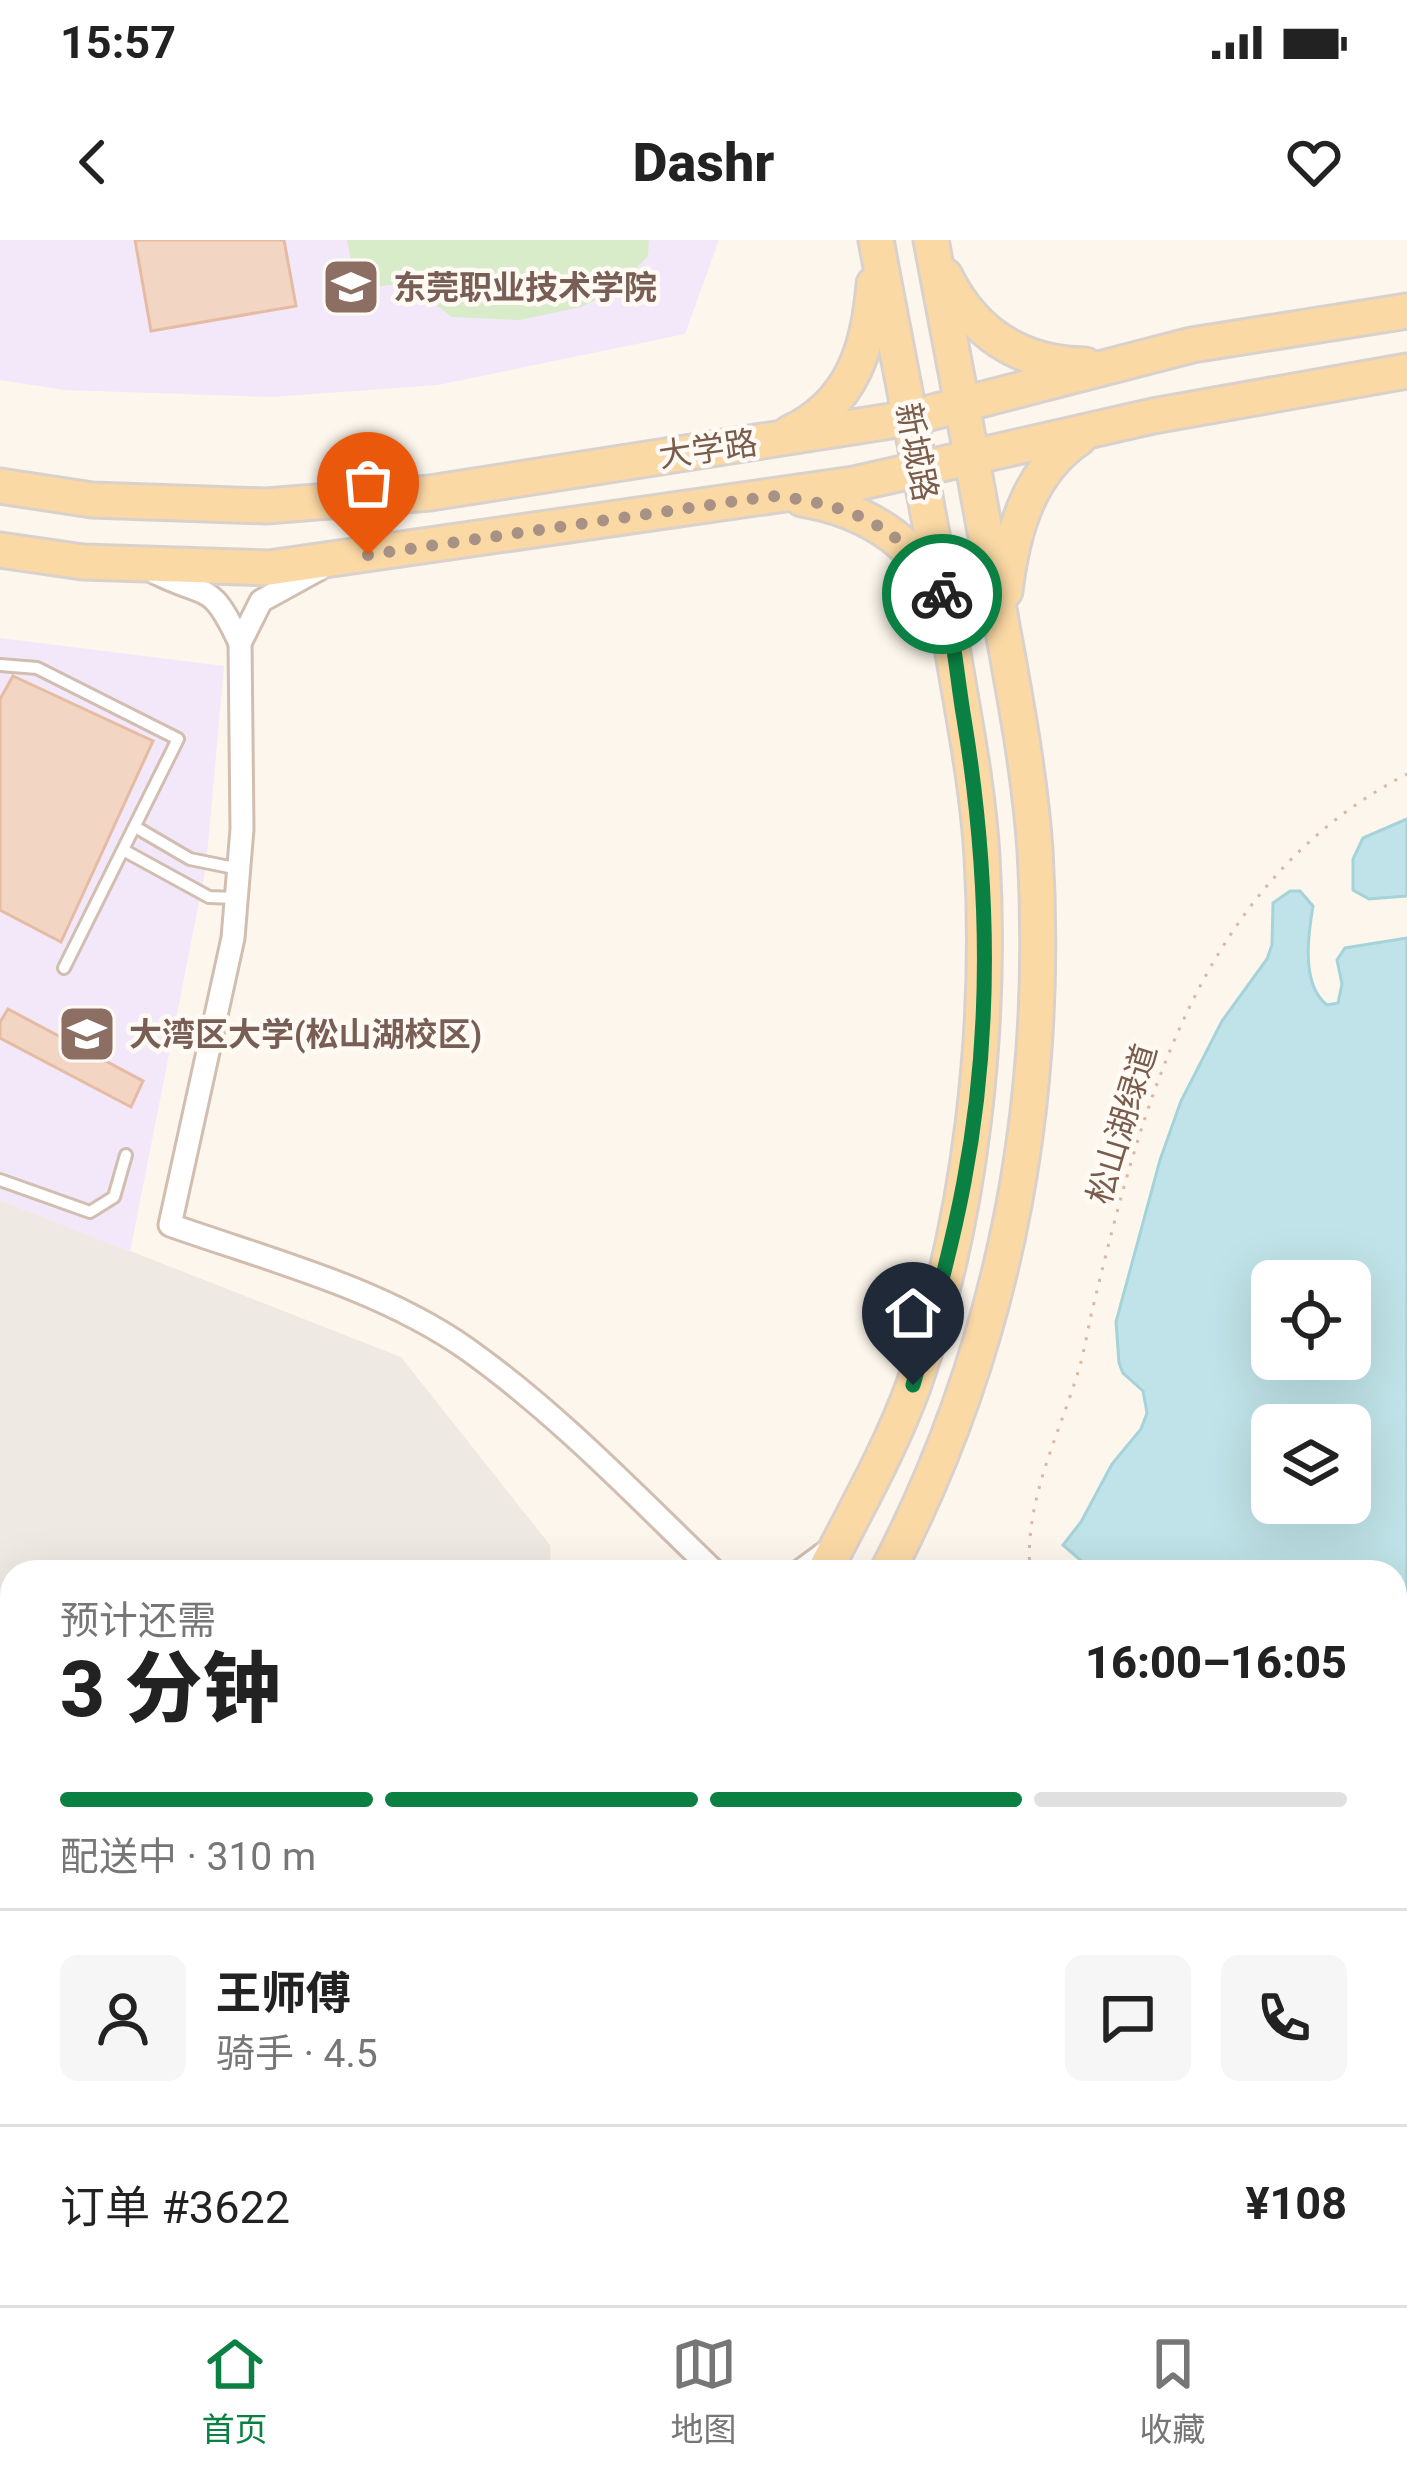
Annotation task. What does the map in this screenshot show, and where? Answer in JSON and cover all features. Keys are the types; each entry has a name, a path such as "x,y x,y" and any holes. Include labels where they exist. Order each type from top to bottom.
{"main road":[{"name":"新城路","path":"831,1558 919,1367 940,1292 964,1179 979,1066 984,953 982,854 944,597 875,240"},
{"path":"777,439 820,415 855,373 872,315 875,240"},
{"name":"新城路","path":"893,1560 938,1467 982,1346 1023,1155 1039,938 1024,748 931,240"},
{"path":"931,240 955,294 996,341 1057,362 1128,361"},
{"name":"大学路","path":"0,486 92,500 266,506 430,493 910,418 1192,345 1407,311"},
{"name":"大学路","path":"0,550 83,562 269,568 771,496 972,459 1233,400 1407,371"},
{"path":"1002,623 1012,546 1037,480 1063,448 1100,428"},
{"path":"771,496 824,502 881,525 923,563 944,597"}],"street":[{"path":"240,643 261,602 334,559"},
{"path":"138,564 202,589 222,603 240,643 244,754 233,938 170,1225 379,1300 465,1347 554,1421 702,1560"}],"lane":[{"path":"0,664 37,668 178,739 64,968"},
{"path":"137,828 190,859 239,869"},
{"path":"124,851 209,897 237,898"},
{"path":"0,1180 90,1212 114,1197 126,1155"}],"path":[{"name":"松山湖绿道","path":"1030,1560 1042,1474 1078,1371 1150,1099 1190,1001 1243,914 1271,880 1353,805 1407,774"}],"shaded area":[{"name":"东莞职业技术学院","path":"0,240 719,240 685,334 438,385 272,397 64,390 0,380"},
{"name":"大湾区大学(松山湖校区)","path":"0,638 224,666 206,867 130,1252 0,1200"},
{"path":"0,1200 401,1357 550,1545 551,1560 0,1560"}],"green space":[{"path":"347,240 649,240 648,256 615,291 581,307 520,320 452,317 407,283 357,289"}],"water":[{"path":"1407,819 1407,896 1369,899 1353,890 1353,859 1363,838"},
{"path":"1290,891 1300,891 1313,906 1310,973 1327,1005 1338,1003 1342,984 1337,960 1345,948 1407,938 1407,1560 1080,1560 1063,1545 1147,1413 1143,1391 1119,1363 1116,1322 1160,1160 1181,1101 1222,1021 1267,959 1273,903"}],"building":[{"path":"135,240 284,240 296,306 151,331"},
{"path":"13,676 153,741 61,942 0,910 0,699"},
{"path":"8,1009 143,1081 131,1107 0,1038 0,1022"}],"way so far":[{"path":"368,555 771,496 824,502 881,525 923,563 942,594"}],"place":[{"name":"东莞职业技术学院","path":"351,287"},
{"name":"大湾区大学(松山湖校区)","path":"87,1034"}],"route":[{"path":"913,1385 940,1292 964,1179 979,1066 984,953 982,854 942,594"}]}
